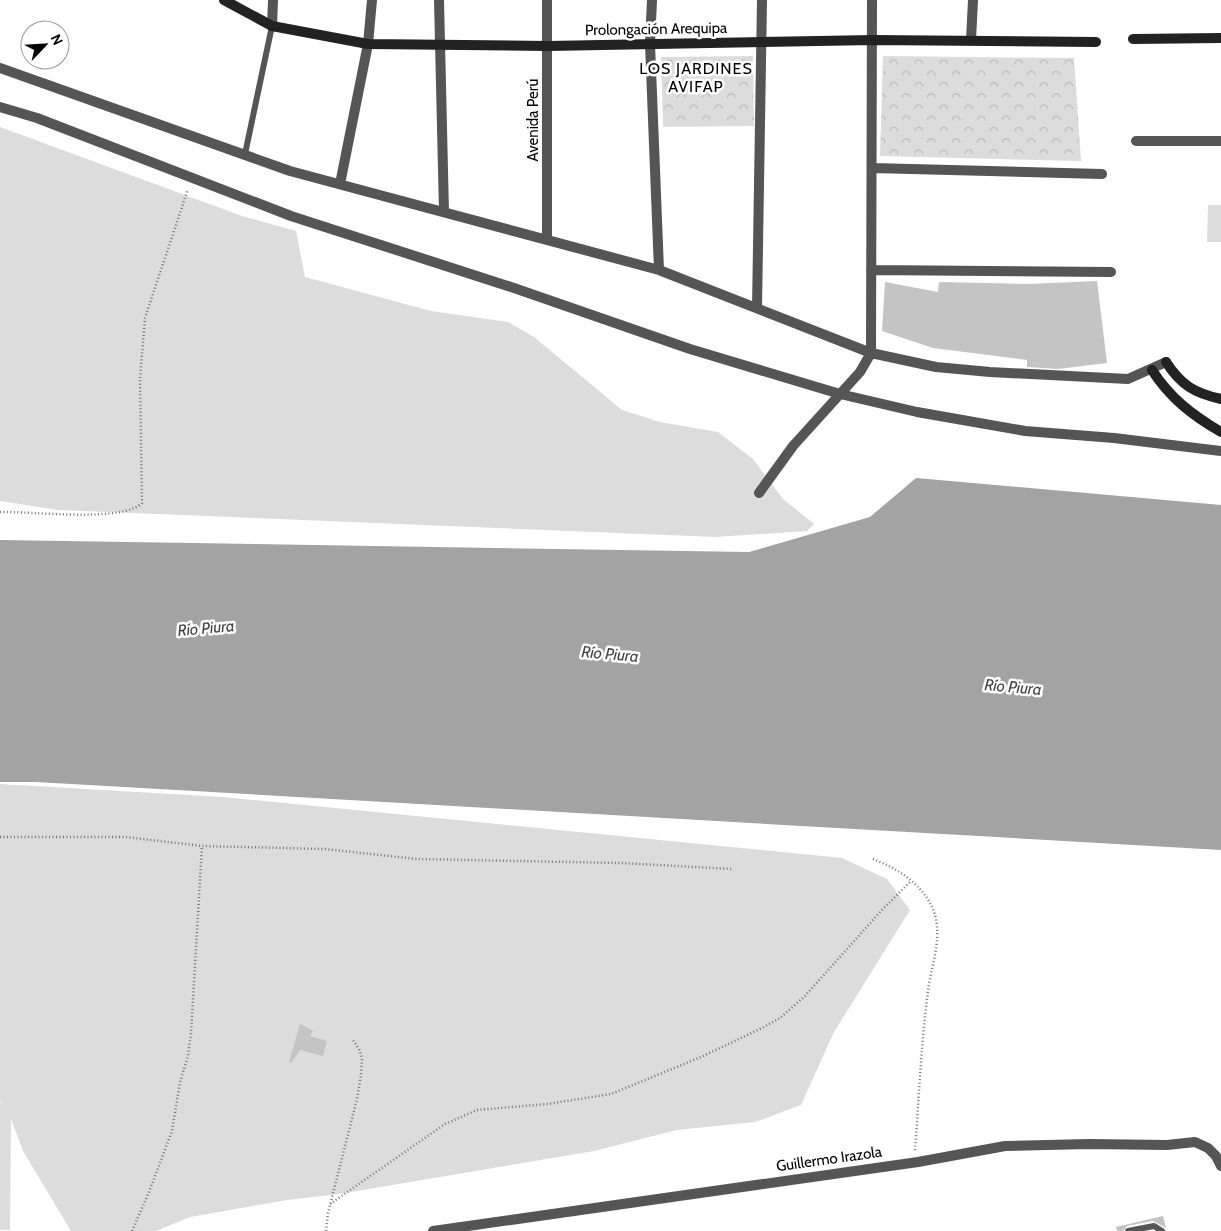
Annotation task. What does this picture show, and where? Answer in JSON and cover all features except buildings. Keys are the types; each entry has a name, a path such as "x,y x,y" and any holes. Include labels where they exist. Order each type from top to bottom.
{"street":[{"name":"Prolongación Arequipa","path":"224,0 272,26 368,44 548,46 873,40 1096,42"},
{"path":"272,26 273,0"},
{"path":"340,184 368,44 372,0"},
{"path":"439,0 444,212"},
{"name":"Avenida Perú","path":"547,0 547,240"},
{"path":"652,0 650,44 659,270"},
{"path":"757,308 762,0"},
{"path":"759,492 793,446 860,372 871,353 872,0"},
{"path":"971,40 973,0"},
{"path":"1133,38 1221,38"},
{"path":"0,68 290,170 659,270 871,353 936,367 990,372 1128,379 1152,370 1166,362 1174,375 1195,392 1221,399"},
{"path":"0,106 37,118 291,216 514,288 690,349 840,394 917,412 1025,431 1114,438 1221,451"},
{"path":"1136,141 1221,141"},
{"path":"872,168 1102,174"},
{"path":"872,270 1110,272"},
{"path":"1152,370 1171,397 1221,432"},
{"name":"Guillermo Irazola","path":"432,1231 914,1163 1005,1146 1167,1145 1195,1142 1208,1148 1216,1156 1221,1166"}],"lane":[{"path":"245,154 272,26"},
{"path":"1128,1231 1154,1226 1162,1231"}],"path":[{"path":"0,512 32,514 115,513 138,507 142,503 140,379 145,318 192,178"},
{"path":"0,837 126,837 202,846 325,849 417,859 621,863 732,869"},
{"path":"132,1231 172,1131 180,1082 188,1056 202,846"},
{"path":"873,859 905,874 928,901 937,924 936,947 928,990 914,1163"},
{"path":"330,1204 445,1124 464,1115 477,1110 547,1104 611,1094 701,1057 780,1018 806,996 882,910 911,881"},
{"path":"326,1231 330,1204 356,1099 360,1075 362,1058 353,1040"}],"green space":[{"path":"753,56 754,126 663,127 661,57"},
{"path":"883,56 1074,58 1081,161 880,156"},
{"path":"0,127 242,216 296,231 305,277 431,311 508,322 534,337 622,410 660,422 718,432 753,459 783,499 814,524 807,531 716,537 58,510 0,501"},
{"path":"1208,205 1221,205 1221,242 1207,242"},
{"path":"0,784 223,797 842,858 887,879 910,910 834,1032 801,1105 755,1122 677,1130 594,1151 190,1217 156,1231 71,1231 23,1151 11,1119 10,1230 0,1230"}],"water":[{"name":"Río Piura","path":"916,478 1221,505 1221,850 36,782 0,782 0,540 749,552 870,517"}],"district":[{"name":"LOS JARDINES AVIFAP","path":"696,77"}]}
